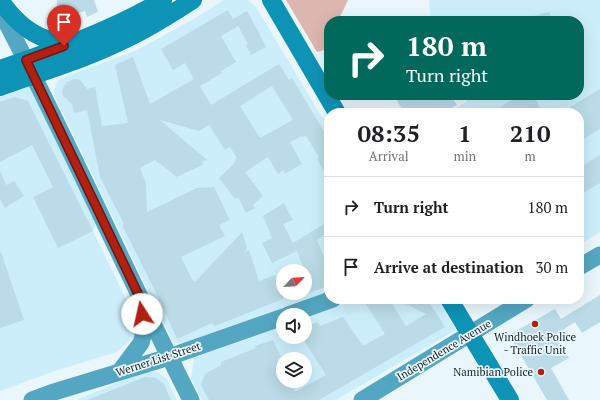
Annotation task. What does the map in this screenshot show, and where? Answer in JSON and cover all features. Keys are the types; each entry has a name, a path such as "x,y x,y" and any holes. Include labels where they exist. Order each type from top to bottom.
{"main road":[{"path":"0,0 9,13 28,30 45,38 76,41"},
{"path":"0,87 30,67 76,41 129,19 163,0"},
{"path":"0,69 30,67 124,41 193,0"},
{"path":"271,4 324,92"},
{"path":"452,304 510,400"}],"street":[{"path":"0,10 30,67 141,300 191,400"},
{"path":"584,264 600,255"},
{"path":"120,371 141,343 143,336 141,300"},
{"path":"308,308 324,302"},
{"name":"Independence Avenue","path":"362,400 519,304"},
{"name":"Werner List Street","path":"32,400 120,371 169,357 276,319"}],"shaded area":[{"path":"224,0 248,0 256,7 324,121 324,294 312,298 312,264 276,264 276,300 307,300 285,308 276,308 276,311 188,343 181,344 173,342 54,95 54,89 59,79 137,50 190,21"},
{"path":"286,0 348,0 340,16 324,16 324,50 317,52"},
{"path":"429,0 600,0 600,232 584,242 584,108 456,108 466,100 584,100 584,16 431,16"},
{"path":"32,84 97,221 93,231 136,320 134,337 117,352 55,371 0,391 0,97"},
{"path":"343,304 440,304 456,330 336,400 202,400 191,379 194,358 276,329 276,344 312,344 312,315"},
{"path":"143,372 157,372 167,379 177,400 76,400"}],"building":[{"path":"57,0 94,0 98,12 87,17 85,11 68,16 69,21 56,26"},
{"path":"228,10 233,19 247,11 266,47 251,55 246,45 248,44 238,26 221,36 236,62 221,71 222,73 200,86 211,105 279,64 289,80 292,78 324,132 324,171 317,159 319,157 306,136 302,136 290,142 302,164 285,174 283,170 278,174 268,157 245,172 263,196 253,205 255,208 246,213 238,197 235,199 219,178 233,165 237,158 230,147 225,150 209,125 199,131 160,120 207,160 202,162 203,165 176,177 155,160 140,168 146,184 147,212 197,188 214,187 230,220 219,225 225,236 181,257 193,281 194,280 195,282 242,232 247,247 245,252 249,250 259,281 275,275 276,300 280,300 215,326 212,323 177,339 122,225 124,224 100,177 87,110 74,113 72,104 63,96 62,90 67,82 74,79 80,80 87,89 95,87 102,126 128,123 115,65 133,57 150,104 194,79 185,63 173,70 161,49","holes":["272,86 293,120 260,138 240,106"]},
{"path":"549,12 551,16 534,16"},
{"path":"600,89 600,129 584,139 584,108 568,108 584,100"},
{"path":"15,97 28,101 93,231 58,248 33,197 53,187 32,145 0,162 0,102"},
{"path":"397,100 454,100 457,105 452,108 401,108"},
{"path":"512,100 536,100 540,108 498,108"},
{"path":"600,155 600,183 584,192 584,165"},
{"path":"0,171 6,185 14,181 24,196 5,208 0,199"},
{"path":"284,203 293,220 283,224 293,243 324,224 324,235 317,240 324,257 324,288 312,292 312,264 302,264 297,251 272,263 262,243 272,238 263,216"},
{"path":"1,252 24,320 0,328 0,253"},
{"path":"600,295 600,322 582,333 575,322 555,335 569,358 551,368 569,400 547,400 509,335 555,309 561,319"},
{"path":"366,304 392,304 406,326 426,314 406,304 430,304 445,327 319,400 209,400 201,385 205,374 221,365 221,362 256,348 255,346 273,340 279,352 276,352 276,388 293,388 295,392 302,388 312,388 312,383 326,375 306,344 312,344 312,324 317,322 320,326 343,317 363,346 385,334"},
{"path":"145,377 156,378 164,384 171,400 87,400"}],"place":[{"name":"Windhoek Police - Traffic Unit","path":"535,324"},
{"name":"Namibian Police","path":"541,372"}],"route":[{"path":"64,46 26,60 141,300 142,314"}]}
